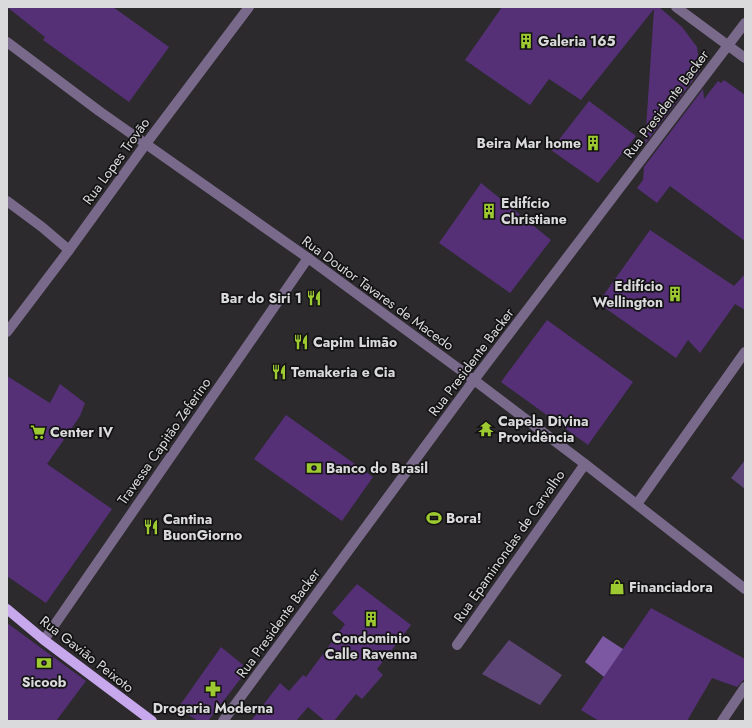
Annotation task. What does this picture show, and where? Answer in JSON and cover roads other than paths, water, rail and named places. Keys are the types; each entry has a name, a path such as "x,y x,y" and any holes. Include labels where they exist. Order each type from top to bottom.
{"main road":[{"name":"Rua Gavião Peixoto","path":"7,609 44,640 152,721"}],"street":[{"name":"Rua Lopes Trovão","path":"7,332 69,250 145,144 249,7"},
{"path":"676,7 745,58"},
{"name":"Rua Presidente Backer","path":"223,721 474,380 745,23"},
{"name":"Rua Doutor Tavares de Macedo","path":"7,42 99,111 308,258 474,380 745,588"},
{"path":"7,201 42,227 69,250"},
{"name":"Travessa Capitão Zeferino","path":"44,640 308,258"},
{"path":"637,504 745,352"},
{"name":"Rua Epaminondas de Carvalho","path":"457,644 585,464"},
{"path":"722,721 745,688"}],"place":[{"name":"Galeria 165","path":"526,41"},
{"name":"Beira Mar home","path":"593,143"},
{"name":"Edifício Christiane","path":"489,211"},
{"name":"Edifício Wellington","path":"675,294"},
{"name":"Bar do Siri 1","path":"314,298"},
{"name":"Capim Limão","path":"301,342"},
{"name":"Temakeria e Cia","path":"279,372"},
{"name":"Capela Divina Providência","path":"486,429"},
{"name":"Center IV","path":"38,432"},
{"name":"Banco do Brasil","path":"314,468"},
{"name":"Bora!","path":"434,518"},
{"name":"Cantina BuonGiorno","path":"151,527"},
{"name":"Financiadora","path":"617,587"},
{"name":"Condominio Calle Ravenna","path":"371,619"},
{"name":"Sicoob","path":"44,663"},
{"name":"Drogaria Moderna","path":"213,689"}]}
